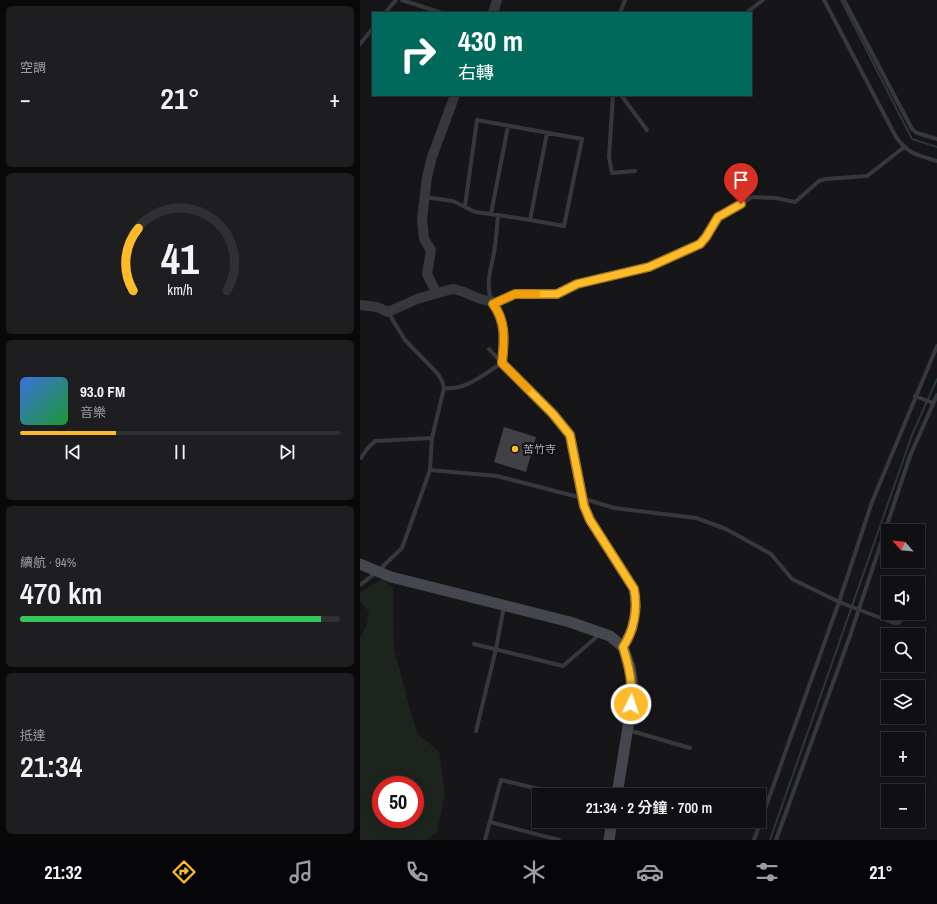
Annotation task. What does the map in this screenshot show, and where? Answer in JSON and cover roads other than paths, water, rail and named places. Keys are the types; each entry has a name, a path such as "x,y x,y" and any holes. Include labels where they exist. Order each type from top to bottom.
{"main road":[{"path":"360,564 376,573 570,622 610,636 623,647 630,667 632,686 628,730 618,788"},
{"path":"609,840 611,828"}],"street":[{"path":"493,12 497,0"},
{"path":"436,292 428,274 431,250 424,239 424,197 432,156 455,96"},
{"path":"360,305 377,307 388,312 401,305 436,292 452,289 458,290 482,301 492,303 504,327 505,335 502,363 553,414 570,435 582,498 594,528 634,589 636,598 634,618 628,640 623,647"}],"lane":[{"path":"386,12 396,0"},
{"path":"402,0 439,12"},
{"path":"620,12 625,0"},
{"path":"747,12 763,0"},
{"path":"824,0 903,148 916,155 937,161"},
{"path":"844,0 912,129 917,133 937,139"},
{"path":"360,44 372,29"},
{"path":"613,96 609,157 612,173 635,171"},
{"path":"622,96 647,130"},
{"path":"424,197 453,201 475,212 564,226 582,139 478,120 465,206"},
{"path":"491,214 508,126"},
{"path":"530,220 547,133"},
{"path":"498,215 497,238 488,274 488,287 492,303 515,294 557,294 577,284 649,267 700,244 718,217 752,197 776,198 795,202 820,181 826,178 867,176 903,148"},
{"path":"360,585 376,573 402,548 430,470 432,438 444,388 438,374 405,340 388,312"},
{"path":"754,840 839,602 872,502 937,346"},
{"path":"444,388 453,390 463,386 502,363 489,349"},
{"path":"776,840 850,636 858,608 910,456 937,395"},
{"path":"915,396 933,403"},
{"path":"361,458 367,449 376,441 432,438"},
{"path":"430,470 497,476 582,498 614,508 696,518 726,529 771,554 792,579 839,602 881,617"},
{"path":"476,731 496,649 504,606"},
{"path":"890,620 898,623 903,620"},
{"path":"474,644 563,666 602,633"},
{"path":"628,730 690,748"},
{"path":"485,840 501,780 534,788"},
{"path":"490,822 559,840"}],"waterway":[{"path":"841,0 912,139 937,147"},
{"path":"770,840 912,435 937,379"}],"place":[{"name":"苦竹寺","path":"515,449"}]}
